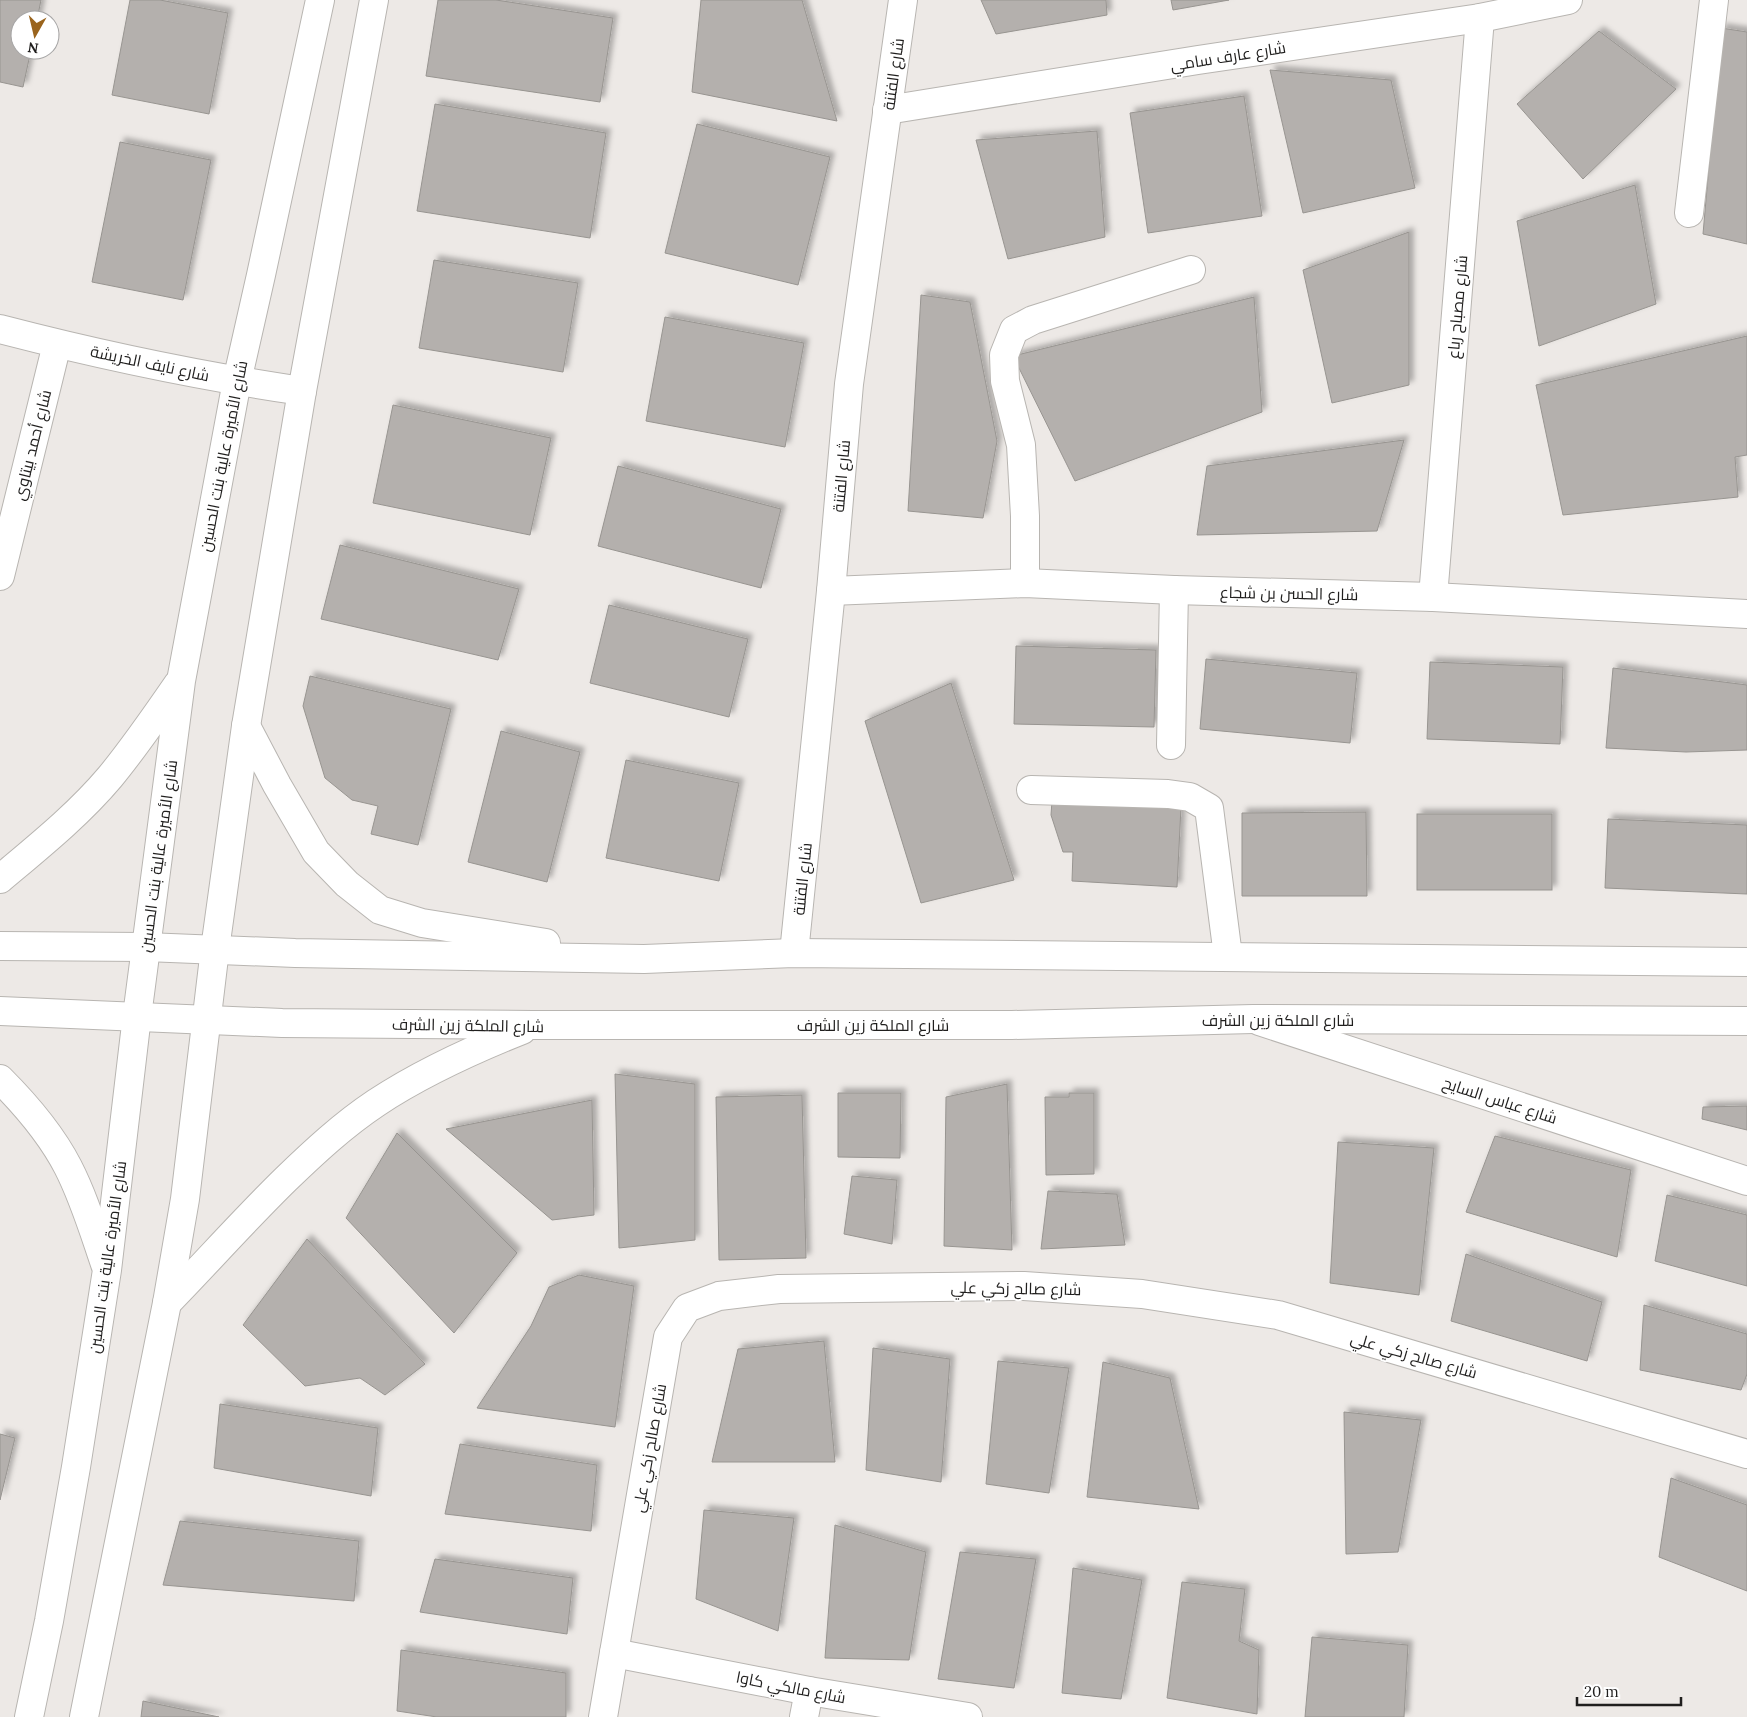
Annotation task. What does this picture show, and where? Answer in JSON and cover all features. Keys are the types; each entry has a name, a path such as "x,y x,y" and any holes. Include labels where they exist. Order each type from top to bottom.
{"main road":[{"name":"شارع الأميرة عالية بنت الحسين","path":"29,1717 49,1620 76,1467 107,1270 146,947 181,681 236,382 266,256 320,0"},
{"path":"84,1717 167,1303 185,1200 215,949 246,726 302,391 374,0"},
{"name":"شارع الفتنة","path":"794,953 850,384 903,0"},
{"name":"شارع عارف سامي","path":"888,110 1198,60 1480,18 1568,0"},
{"path":"1689,213 1714,0"},
{"name":"شارع مصباح رباع","path":"1433,597 1480,18"},
{"path":"1025,583 1025,516 1021,445 1005,381 1004,355 1014,330 1033,320 1191,270"},
{"name":"شارع نايف الخريشة","path":"0,329 57,344 236,382 302,391"},
{"name":"شارع أحمد بيتاوي","path":"0,576 57,344"},
{"name":"شارع الحسن بن شجاع","path":"831,591 1025,583 1174,590 1433,597 1747,614"},
{"path":"1171,744 1174,590"},
{"path":"0,879 79,809 109,777 150,725 181,681"},
{"path":"246,726 277,785 316,852 347,884 380,910 422,923 644,959"},
{"path":"1031,790 1168,794 1190,797 1209,808 1228,956"},
{"path":"0,946 146,947 294,953 644,959 794,953 1747,962"},
{"name":"شارع الملكة زين الشرف","path":"0,1011 282,1023 533,1026 1012,1025 1253,1019 1747,1021"},
{"name":"شارع عباس السايح","path":"1253,1019 1747,1180"},
{"path":"167,1303 260,1205 344,1126 376,1103 416,1079 479,1048 533,1026"},
{"path":"0,1079 43,1127 68,1166 107,1270"},
{"name":"شارع صالح زكي علي","path":"603,1717 668,1337 686,1308 719,1296 779,1289 1024,1286 1142,1294 1278,1316 1747,1454"},
{"name":"شارع مالكي كاوا","path":"614,1652 806,1704 968,1717"}],"building":[{"path":"0,0 41,0 39,10 10,10 10,60 29,60 23,87 0,82"},
{"path":"130,0 160,0 228,13 209,114 112,95"},
{"path":"438,0 496,0 613,18 600,102 426,76"},
{"path":"701,0 802,0 837,121 692,92"},
{"path":"981,0 1106,0 1107,15 996,34"},
{"path":"1171,0 1229,0 1173,10"},
{"path":"1721,28 1747,32 1747,244 1703,234"},
{"path":"1599,31 1676,89 1583,179 1517,104"},
{"path":"1270,70 1391,80 1415,188 1303,213"},
{"path":"1244,96 1262,216 1148,233 1130,113"},
{"path":"435,104 606,133 590,238 417,211"},
{"path":"697,124 830,157 798,285 665,253"},
{"path":"1097,131 1105,237 1008,259 976,140"},
{"path":"120,142 211,160 183,300 92,282"},
{"path":"1635,185 1656,304 1539,346 1517,221"},
{"path":"1409,232 1409,385 1332,403 1303,270"},
{"path":"434,260 578,283 563,372 419,348"},
{"path":"921,295 970,302 997,441 983,518 908,511"},
{"path":"1254,297 1262,412 1075,481 1013,356"},
{"path":"665,317 804,343 785,447 646,421"},
{"path":"1747,336 1747,455 1735,457 1738,497 1563,515 1536,385"},
{"path":"393,405 551,438 530,535 373,503"},
{"path":"1404,440 1377,531 1197,535 1207,466"},
{"path":"618,466 781,509 761,588 598,546"},
{"path":"340,545 519,589 498,660 321,619"},
{"path":"609,605 748,639 729,717 590,683"},
{"path":"1016,646 1156,650 1154,727 1014,724"},
{"path":"1206,659 1357,673 1350,743 1200,729"},
{"path":"1430,662 1563,667 1560,744 1427,739"},
{"path":"1613,668 1747,685 1747,750 1686,752 1606,748"},
{"path":"310,676 451,709 418,845 371,834 378,806 352,800 325,778 303,706"},
{"path":"951,683 1014,880 921,903 865,721"},
{"path":"501,731 580,752 547,882 468,862"},
{"path":"626,760 739,783 719,881 606,858"},
{"path":"1052,801 1181,807 1177,887 1072,881 1073,852 1063,852 1051,815"},
{"path":"1366,812 1367,896 1242,896 1242,813"},
{"path":"1417,814 1552,814 1552,890 1417,890"},
{"path":"1608,819 1747,825 1747,894 1605,888"},
{"path":"615,1074 695,1084 695,1240 619,1248"},
{"path":"1007,1084 1012,1250 944,1246 946,1097"},
{"path":"838,1093 901,1093 900,1158 838,1157"},
{"path":"1069,1093 1094,1093 1094,1174 1046,1175 1045,1097 1069,1097"},
{"path":"802,1095 806,1258 719,1260 716,1097"},
{"path":"592,1100 594,1215 552,1220 446,1129"},
{"path":"1747,1106 1747,1130 1702,1119 1703,1107"},
{"path":"397,1133 517,1253 454,1333 346,1218"},
{"path":"1495,1136 1631,1170 1617,1257 1466,1212"},
{"path":"1338,1142 1434,1148 1419,1295 1330,1283"},
{"path":"852,1176 897,1180 892,1244 844,1234"},
{"path":"1048,1191 1117,1194 1125,1245 1041,1249"},
{"path":"1667,1195 1747,1215 1747,1286 1655,1261"},
{"path":"307,1239 425,1364 385,1395 360,1378 305,1386 243,1325"},
{"path":"1466,1254 1602,1302 1587,1361 1451,1321"},
{"path":"579,1275 634,1286 615,1427 477,1408 531,1326 549,1287"},
{"path":"1644,1305 1747,1334 1747,1374 1741,1390 1640,1370"},
{"path":"824,1341 835,1462 712,1462 738,1349"},
{"path":"873,1348 950,1359 941,1482 866,1470"},
{"path":"998,1361 1069,1368 1049,1493 986,1484"},
{"path":"1103,1362 1170,1378 1199,1509 1087,1497"},
{"path":"220,1404 378,1428 371,1496 214,1468"},
{"path":"1344,1412 1421,1420 1398,1552 1346,1554"},
{"path":"0,1434 15,1438 0,1500"},
{"path":"460,1444 597,1465 591,1531 445,1514"},
{"path":"1671,1478 1747,1505 1747,1591 1659,1557"},
{"path":"704,1510 794,1518 778,1631 696,1599"},
{"path":"180,1521 359,1541 354,1601 163,1585"},
{"path":"835,1525 926,1552 909,1660 825,1658"},
{"path":"960,1552 1036,1559 1014,1688 938,1679"},
{"path":"435,1559 573,1578 567,1634 420,1612"},
{"path":"1073,1568 1142,1580 1121,1699 1062,1693"},
{"path":"1182,1582 1245,1589 1239,1641 1259,1650 1257,1714 1167,1698"},
{"path":"1312,1637 1408,1645 1404,1717 1305,1717"},
{"path":"401,1650 566,1673 566,1717 437,1717 397,1711"},
{"path":"143,1701 219,1717 141,1717"}]}
